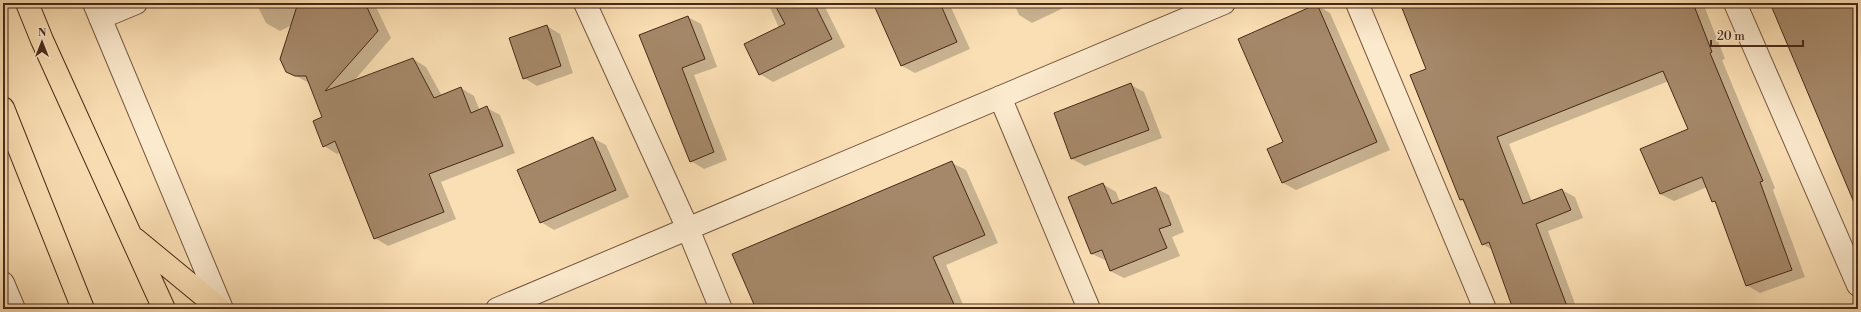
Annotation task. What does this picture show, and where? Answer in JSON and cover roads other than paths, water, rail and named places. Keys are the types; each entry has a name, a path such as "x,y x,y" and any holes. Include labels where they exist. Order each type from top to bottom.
{"main road":[{"path":"27,3 42,40 164,309"},
{"path":"3,108 83,309"},
{"path":"131,236 221,309"}],"street":[{"path":"136,3 97,11 221,309"},
{"path":"585,3 688,229 721,309"},
{"path":"497,309 1224,3"},
{"path":"1357,3 1485,309"},
{"path":"1735,3 1858,285"},
{"path":"1000,97 1089,309"},
{"path":"3,283 14,309"}]}
